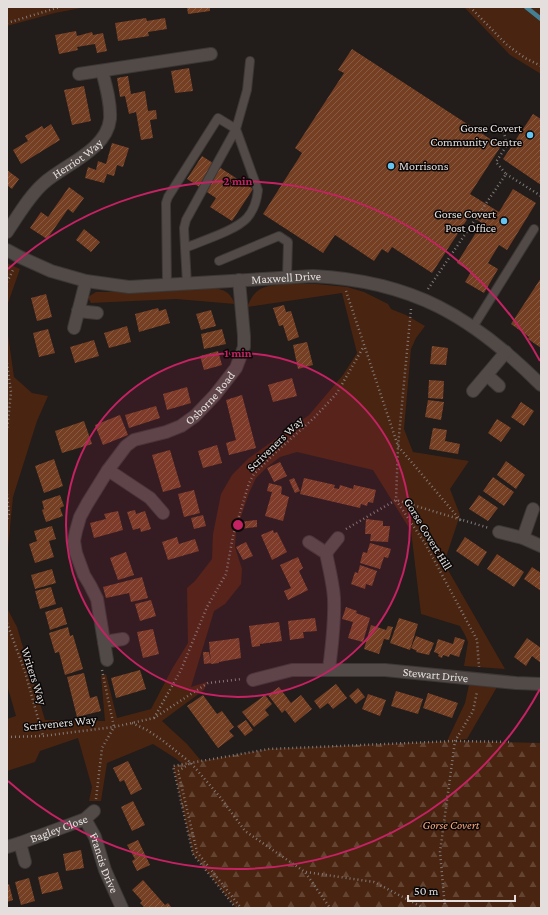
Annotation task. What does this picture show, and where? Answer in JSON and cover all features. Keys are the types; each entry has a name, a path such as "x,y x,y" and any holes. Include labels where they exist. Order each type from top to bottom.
{"street":[{"path":"79,74 211,54"},
{"name":"Herriot Way","path":"7,232 34,193 44,183 88,152 100,141 106,132 110,120 109,101 102,71"},
{"name":"Maxwell Drive","path":"7,250 51,271 86,281 129,287 313,276 341,277 375,283 417,296 457,316 506,352 541,385"},
{"name":"Osborne Road","path":"107,660 97,599 80,566 76,553 74,541 80,517 108,470 126,446 134,440 166,432 181,426 190,419 228,380 236,368 244,347 244,325 239,280"},
{"path":"74,328 86,281"},
{"path":"78,311 97,313"},
{"path":"473,391 506,352"},
{"path":"487,375 499,386"},
{"path":"108,470 150,498 163,513"},
{"path":"523,538 533,509"},
{"path":"499,532 523,538 541,546"},
{"path":"326,553 338,538"},
{"path":"309,542 326,553 331,578 334,598 334,625 329,669"},
{"path":"104,642 122,639"},
{"name":"Stewart Drive","path":"253,680 292,670 329,669 386,670 480,680 541,684"},
{"name":"Bagley Close","path":"7,846 20,844 84,819 94,811"},
{"name":"Francis Drive","path":"84,819 95,837 105,870 122,908"},
{"name":"Bagley Close","path":"20,844 25,862"}],"lane":[{"path":"187,284 184,228 186,220 236,129 246,90 250,61"},
{"path":"167,285 165,211 168,197 218,118 236,129 258,190 257,200 253,210 246,219 237,226 185,248"},
{"path":"473,327 534,229"},
{"path":"219,261 279,236 288,242 287,277"}],"path":[{"path":"7,23 60,7"},
{"path":"470,7 507,45 525,58 541,66"},
{"path":"503,128 507,145 496,162 506,174 541,196"},
{"path":"417,296 506,174"},
{"path":"341,277 398,446 461,521"},
{"name":"Gorse Covert Hill","path":"417,296 398,446 396,500 426,545 477,640 480,680 473,711 455,741"},
{"name":"Scriveners Way","path":"154,718 181,670 207,607 226,574 233,536 249,484 254,474 275,453 315,418 337,393 364,346"},
{"path":"7,363 11,392 7,431"},
{"path":"7,494 7,519"},
{"path":"338,538 340,533 396,500 499,532"},
{"name":"Writers Way","path":"7,623 25,672 43,736"},
{"path":"107,660 102,669 114,727"},
{"name":"Scriveners Way","path":"7,737 43,736 114,727 154,718 208,683 241,679 253,680"},
{"path":"132,723 147,730 162,740 191,763 220,797 245,830 305,872 330,908"},
{"name":"Scriveners Way","path":"94,811 102,748 114,727"},
{"path":"236,908 193,854 173,766 269,749 455,741 511,742"},
{"path":"445,908 440,852 455,741"},
{"path":"191,763 178,771 198,852 241,908"},
{"path":"305,872 374,882 424,908"}],"green space":[{"path":"7,7 86,7 55,13 7,26"},
{"path":"464,7 541,7 541,74 510,55"},
{"path":"7,263 20,269 7,306"},
{"path":"283,284 316,284 347,287 364,292 388,304 391,309 406,315 425,326 416,338 411,349 404,429 413,452 469,461 450,489 460,515 444,563 505,669 464,666 468,642 460,626 421,614 411,531 373,470 297,452 280,457 256,478 249,493 236,531 235,547 242,569 241,584 225,604 214,611 191,687 207,682 204,690 162,721 187,744 203,763 185,766 153,744 107,763 101,801 89,801 92,787 78,738 40,751 35,762 7,771 7,719 16,716 7,685 7,608 17,627 45,720 105,721 101,676 106,674 117,718 151,709 172,669 188,643 187,588 195,581 212,559 213,534 221,494 232,475 249,458 309,415 343,375 357,353 342,293 247,307 257,291 265,287"},
{"path":"200,288 225,291 229,294 235,304 176,299 91,303 88,297 96,292 161,292"},
{"path":"7,328 14,377 32,393 48,396 37,421 13,497 7,559"},
{"path":"469,685 497,687 467,739 447,741 465,703"},
{"name":"Gorse Covert","path":"455,741 541,743 541,908 236,908 193,854 173,766 269,749"}],"building":[{"path":"187,7 210,7 210,11 188,14"},
{"path":"146,18 147,21 165,18 167,29 148,32 149,36 118,41 115,23"},
{"path":"76,31 77,36 92,32 93,35 103,33 107,51 97,53 95,44 77,47 78,50 59,54 55,35"},
{"name":"Morrisons","path":"352,49 501,146 470,194 499,212 513,189 536,203 507,250 499,245 488,263 498,269 484,293 465,282 471,272 457,263 482,223 470,215 432,273 392,247 388,253 382,249 374,261 335,235 323,253 263,214 302,153 295,148 344,73 338,70"},
{"path":"189,68 193,91 175,93 171,71"},
{"path":"128,76 131,94 145,91 148,111 156,110 157,119 150,120 153,138 141,140 136,112 129,114 125,96 120,97 117,78"},
{"path":"84,86 91,121 72,125 64,90"},
{"name":"Gorse Covert Community Centre","path":"533,114 541,119 541,185 503,159"},
{"path":"51,124 60,140 21,164 13,150 28,141 25,136 42,126 44,129"},
{"path":"112,143 129,148 123,167 117,165 114,176 107,174 104,183 85,178 88,167 96,170 98,161 106,164"},
{"path":"202,156 253,189 232,221 210,207 216,198 187,179"},
{"path":"7,170 19,179 12,189 7,185"},
{"path":"69,187 84,198 73,213 68,209 47,239 30,228 41,212 48,217"},
{"path":"84,229 100,242 91,252 76,240"},
{"path":"541,278 541,348 511,324"},
{"path":"46,294 52,317 37,321 31,298"},
{"path":"284,305 286,312 291,311 299,337 288,341 283,325 279,326 273,308"},
{"path":"158,308 159,311 166,309 170,323 139,332 135,314"},
{"path":"211,310 216,326 201,330 196,314"},
{"path":"127,326 131,342 109,348 104,333"},
{"path":"48,329 55,353 39,357 33,333"},
{"path":"222,329 226,344 204,349 201,334"},
{"path":"94,340 99,356 75,363 70,347"},
{"path":"307,342 313,365 298,369 293,345"},
{"path":"432,346 448,348 446,365 430,364"},
{"path":"218,351 222,365 204,370 200,356"},
{"path":"292,378 297,396 273,402 268,385"},
{"path":"429,380 444,381 443,399 428,398"},
{"path":"187,387 191,403 167,410 163,394"},
{"path":"242,395 256,448 229,455 226,443 236,440 226,400"},
{"path":"428,400 444,402 441,420 425,417"},
{"path":"521,402 534,411 524,426 511,417"},
{"path":"156,406 160,418 129,428 125,415"},
{"path":"120,415 128,435 103,445 95,425"},
{"path":"497,419 511,428 501,442 488,433"},
{"path":"84,421 92,444 62,453 55,431"},
{"path":"433,428 447,430 445,441 460,444 458,454 429,449"},
{"path":"217,445 222,463 203,468 198,451"},
{"path":"170,450 181,487 163,492 152,455"},
{"path":"54,459 63,486 44,493 35,466"},
{"path":"506,461 525,475 516,489 497,475"},
{"path":"280,462 287,476 274,482 267,468"},
{"path":"493,477 514,492 504,506 483,491"},
{"path":"294,478 300,491 295,493 289,480"},
{"path":"304,478 335,485 334,488 339,489 340,485 353,489 354,485 376,490 373,503 368,502 367,506 361,504 360,508 300,494"},
{"path":"269,483 281,486 281,494 289,497 283,521 265,516 272,492 267,491"},
{"path":"194,490 200,513 184,517 178,494"},
{"path":"60,495 64,506 60,508 63,516 46,522 42,510 44,509 42,501"},
{"path":"479,495 498,508 488,521 469,509"},
{"path":"135,510 136,514 145,511 151,529 141,532 140,528 133,530 127,512"},
{"path":"118,511 123,530 94,538 90,523 106,519 104,514"},
{"path":"203,515 206,526 194,529 191,518"},
{"path":"366,519 383,521 383,526 390,526 388,542 370,541 371,534 365,534"},
{"path":"257,520 257,527 240,529 240,522"},
{"path":"52,526 56,539 49,541 54,557 35,563 29,544 37,541 34,531"},
{"path":"273,530 274,533 277,532 287,552 272,560 261,535"},
{"path":"177,537 179,544 195,539 199,551 168,560 162,542"},
{"path":"465,537 487,552 478,566 456,551"},
{"path":"246,542 253,556 243,560 236,547"},
{"path":"370,543 391,549 388,558 384,557 380,569 360,563 363,552 367,553"},
{"path":"126,552 134,575 118,580 110,558"},
{"path":"497,554 524,572 514,587 487,569"},
{"path":"298,557 303,568 299,571 308,590 288,600 284,591 291,588 280,565"},
{"path":"360,565 377,571 372,586 366,584 365,589 351,584 355,572 358,573"},
{"path":"532,567 541,573 541,591 524,579"},
{"path":"52,569 56,583 35,589 31,575"},
{"path":"142,577 148,598 131,602 129,593 106,598 103,587"},
{"path":"51,587 56,604 40,609 35,591"},
{"path":"151,600 156,616 140,621 135,604"},
{"path":"62,607 67,624 50,630 45,612"},
{"path":"346,607 357,611 356,613 370,618 363,642 348,638 353,622 342,619"},
{"path":"315,618 317,631 303,632 304,638 290,640 288,621"},
{"path":"399,618 418,624 410,650 390,643"},
{"path":"279,622 282,641 260,644 260,646 252,647 249,626"},
{"path":"371,625 386,630 388,626 393,627 389,640 384,639 379,654 364,649"},
{"path":"68,627 70,636 73,635 83,669 65,675 59,652 55,653 49,633"},
{"path":"153,629 159,654 143,658 137,632"},
{"path":"416,636 434,643 429,655 416,652 417,651 411,648"},
{"path":"455,637 465,640 459,657 450,654 449,657 443,655 442,658 438,656 439,654 434,652 438,639 453,644"},
{"path":"239,638 241,658 211,664 209,642"},
{"path":"527,638 541,648 541,663 532,656 526,666 514,657"},
{"path":"203,652 209,652 211,663 204,664"},
{"path":"140,670 146,689 116,698 111,678"},
{"path":"84,673 90,698 97,696 101,711 77,717 67,677"},
{"path":"336,684 347,698 333,709 328,703 320,709 314,701"},
{"path":"279,687 291,703 301,695 312,709 295,723 285,710 282,713 268,695"},
{"path":"358,688 365,697 356,704 349,696"},
{"path":"396,691 423,699 418,714 391,706"},
{"path":"428,693 458,703 452,718 423,708"},
{"path":"368,694 386,700 380,716 362,709"},
{"path":"203,695 217,714 222,711 234,727 229,731 234,736 218,748 187,706"},
{"path":"265,695 272,704 265,710 269,715 254,727 242,712"},
{"path":"246,720 253,730 245,736 237,726"},
{"path":"128,761 142,789 131,795 124,780 120,782 113,768"},
{"path":"133,801 145,825 132,831 121,807"},
{"path":"138,840 150,865 137,871 132,861 135,859 127,845"},
{"path":"81,850 84,868 66,871 63,854"},
{"path":"58,872 63,889 42,894 38,877"},
{"path":"29,878 35,901 21,905 15,882"},
{"path":"143,880 165,905 168,903 172,908 145,908 140,903 142,901 132,890"},
{"path":"9,884 13,900 7,902 7,885"}],"waterway":[{"path":"526,7 541,19"}],"place":[{"name":"Gorse Covert Community Centre","path":"530,135"},
{"name":"Morrisons","path":"391,166"},
{"name":"Gorse Covert Post Office","path":"504,221"}]}
